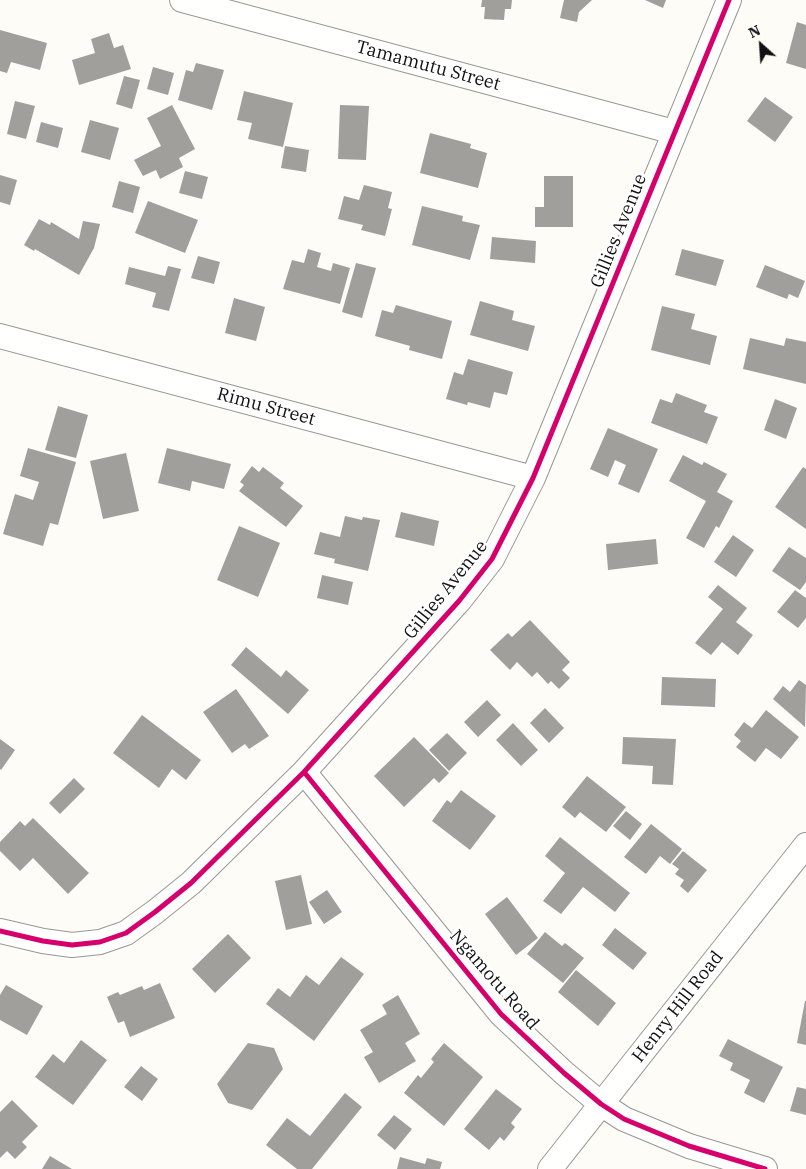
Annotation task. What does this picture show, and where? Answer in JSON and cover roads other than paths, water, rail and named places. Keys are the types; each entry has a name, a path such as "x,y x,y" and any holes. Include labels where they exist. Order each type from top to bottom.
{"street":[{"name":"Tamamutu Street","path":"182,0 674,132"},
{"name":"Gillies Avenue","path":"0,931 43,941 72,945 100,942 126,933 191,882 304,772 460,601 492,559 533,478 729,0"},
{"name":"Rimu Street","path":"0,336 533,478"},
{"name":"Ngamotu Road","path":"304,772 501,1014 601,1104 656,1134 765,1169"},
{"name":"Henry Hill Road","path":"550,1169 806,845"}]}
